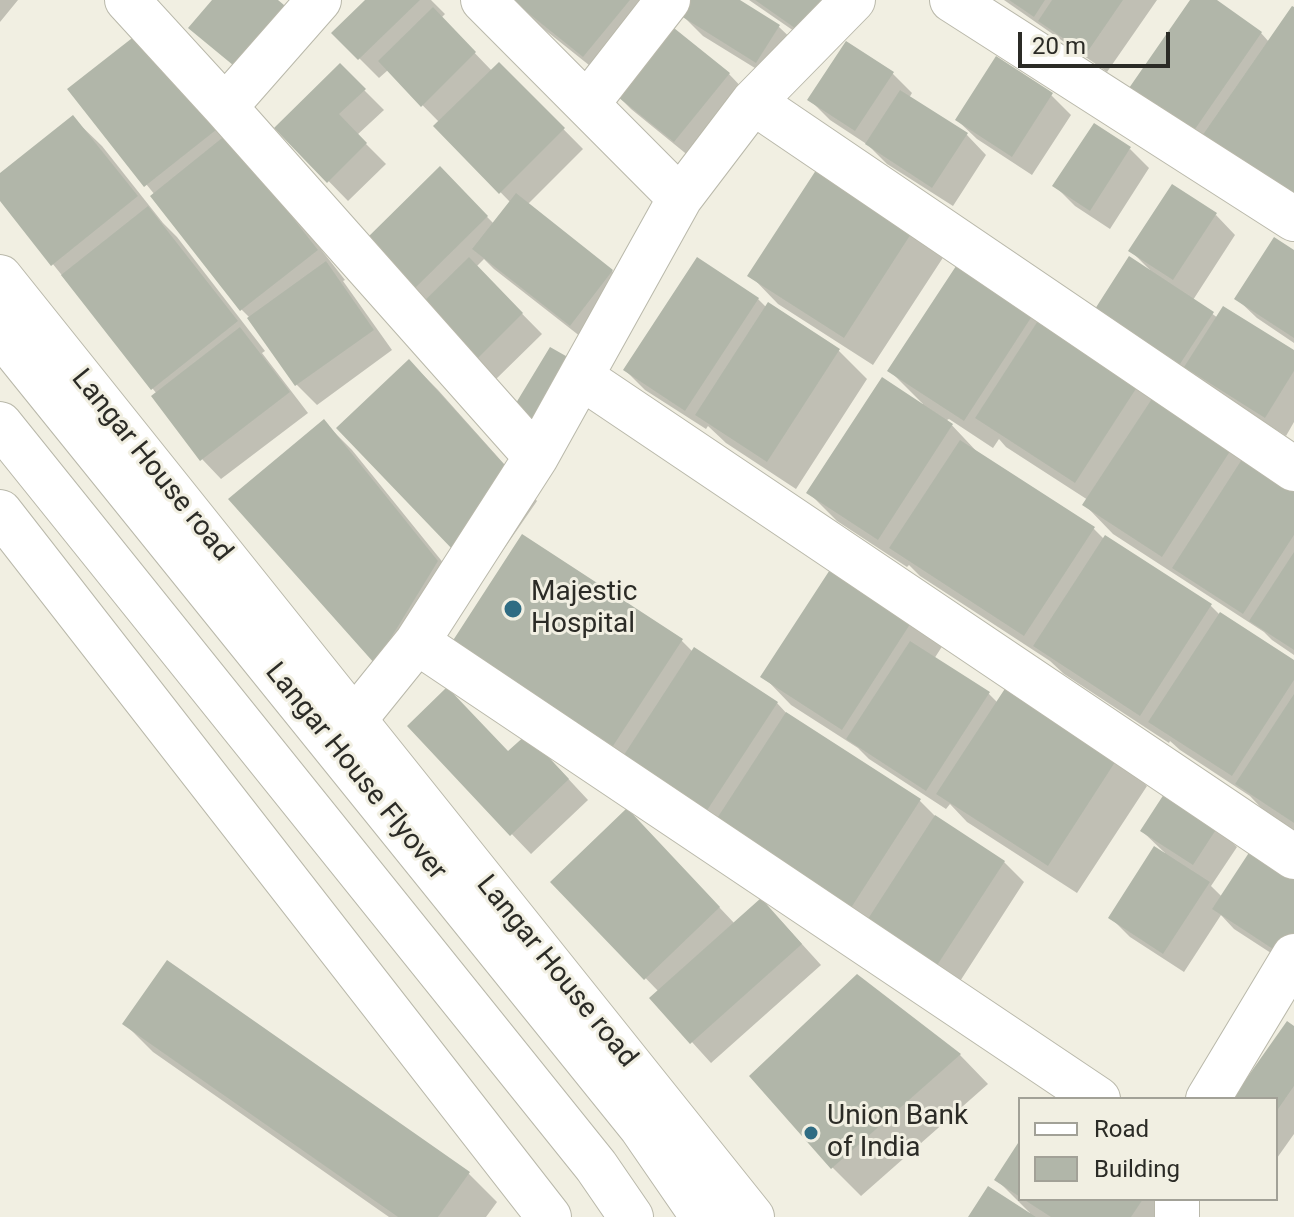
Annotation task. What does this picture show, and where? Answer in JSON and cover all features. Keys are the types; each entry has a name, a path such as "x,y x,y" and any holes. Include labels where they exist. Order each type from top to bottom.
{"main road":[{"path":"127,0 536,457"},
{"path":"225,107 319,0"},
{"path":"483,0 680,198"},
{"path":"587,104 668,0"},
{"path":"354,720 417,642 536,457 680,198 753,102 853,0"},
{"path":"952,0 1294,219"},
{"path":"753,102 1294,469"},
{"name":"Langar House road","path":"0,277 752,1217"},
{"name":"Langar House Flyover","path":"0,332 641,1127 703,1217"},
{"path":"581,377 1294,857"},
{"name":"Langar House Flyover","path":"0,424 596,1166 631,1217"},
{"path":"0,512 549,1217"},
{"path":"417,642 1095,1097"},
{"path":"1209,1097 1292,961"}],"building":[{"path":"212,0 278,0 290,10 239,70 188,28"},
{"path":"365,0 420,0 358,60 331,33"},
{"path":"512,0 630,0 583,57"},
{"path":"691,0 740,0 780,25 756,63 681,16"},
{"path":"755,0 821,0 799,31"},
{"path":"1009,0 1045,0 1034,17"},
{"path":"1052,0 1123,0 1086,54 1038,21"},
{"path":"1190,0 1217,0 1262,32 1191,135 1127,91"},
{"path":"433,7 476,52 421,107 378,61"},
{"path":"1294,7 1294,200 1202,136"},
{"path":"664,20 730,73 674,142 608,89"},
{"path":"145,28 221,126 144,187 67,89"},
{"path":"846,41 894,72 855,131 807,100"},
{"path":"996,56 1053,93 1012,157 955,120"},
{"path":"499,62 565,128 499,194 433,126"},
{"path":"340,63 366,89 339,114 367,143 327,183 274,128"},
{"path":"900,90 968,133 932,188 865,144"},
{"path":"73,115 138,196 51,266 0,201 0,173"},
{"path":"1094,123 1131,147 1090,211 1052,186"},
{"path":"227,134 318,250 240,311 150,196"},
{"path":"822,161 918,223 844,338 747,276"},
{"path":"440,166 488,216 412,291 364,241"},
{"path":"1172,184 1217,213 1173,280 1128,251"},
{"path":"516,193 613,270 570,326 472,249"},
{"path":"148,206 238,321 151,390 61,275"},
{"path":"1274,237 1294,250 1294,338 1234,299"},
{"path":"1129,256 1214,312 1180,364 1095,309"},
{"path":"469,257 523,313 472,364 417,308"},
{"path":"697,257 759,298 685,411 623,370"},
{"path":"960,260 1036,310 964,421 887,371"},
{"path":"326,261 374,330 295,386 247,318"},
{"path":"768,302 840,349 767,462 695,415"},
{"path":"1223,306 1294,350 1294,371 1265,418 1184,367"},
{"path":"1041,316 1141,381 1075,483 975,418"},
{"path":"240,327 290,392 200,461 151,396"},
{"path":"550,347 580,364 542,425 513,408"},
{"path":"409,359 510,471 454,551 336,428"},
{"path":"882,377 953,424 878,540 806,493"},
{"path":"1157,391 1236,442 1162,557 1082,505"},
{"path":"324,419 438,561 375,664 228,499"},
{"path":"960,440 1095,527 1024,636 889,548"},
{"path":"1244,456 1294,488 1294,535 1243,614 1172,568"},
{"path":"522,534 683,639 613,746 452,642"},
{"path":"1105,535 1212,604 1140,716 1033,646"},
{"path":"1294,552 1294,650 1249,621"},
{"path":"835,562 916,615 842,730 760,677"},
{"path":"1220,612 1294,660 1294,680 1232,776 1148,722"},
{"path":"910,641 990,692 926,791 846,739"},
{"path":"694,647 778,702 704,815 620,761"},
{"path":"1008,684 1119,756 1048,866 936,794"},
{"path":"447,687 508,751 527,734 569,779 510,836 407,726"},
{"path":"1294,694 1294,823 1235,784"},
{"path":"786,712 921,799 849,911 714,823"},
{"path":"1166,791 1219,825 1193,865 1140,831"},
{"path":"627,808 720,907 644,980 550,882"},
{"path":"935,815 1005,861 934,970 864,925"},
{"path":"1254,845 1294,872 1294,937 1282,955 1212,909"},
{"path":"1154,846 1210,882 1163,954 1108,918"},
{"path":"761,898 802,944 690,1044 649,998"},
{"path":"167,960 470,1172 438,1217 398,1217 122,1024"},
{"path":"857,974 961,1054 831,1169 749,1076"},
{"path":"1287,1021 1294,1026 1294,1086 1278,1109 1278,1097 1233,1097"},
{"path":"1018,1143 1018,1196 994,1180"},
{"path":"988,1186 1036,1217 968,1217"},
{"path":"1026,1201 1142,1201 1131,1217 1051,1217"}],"place":[{"name":"Majestic Hospital","path":"513,609"},
{"name":"Union Bank of India","path":"811,1133"}]}
